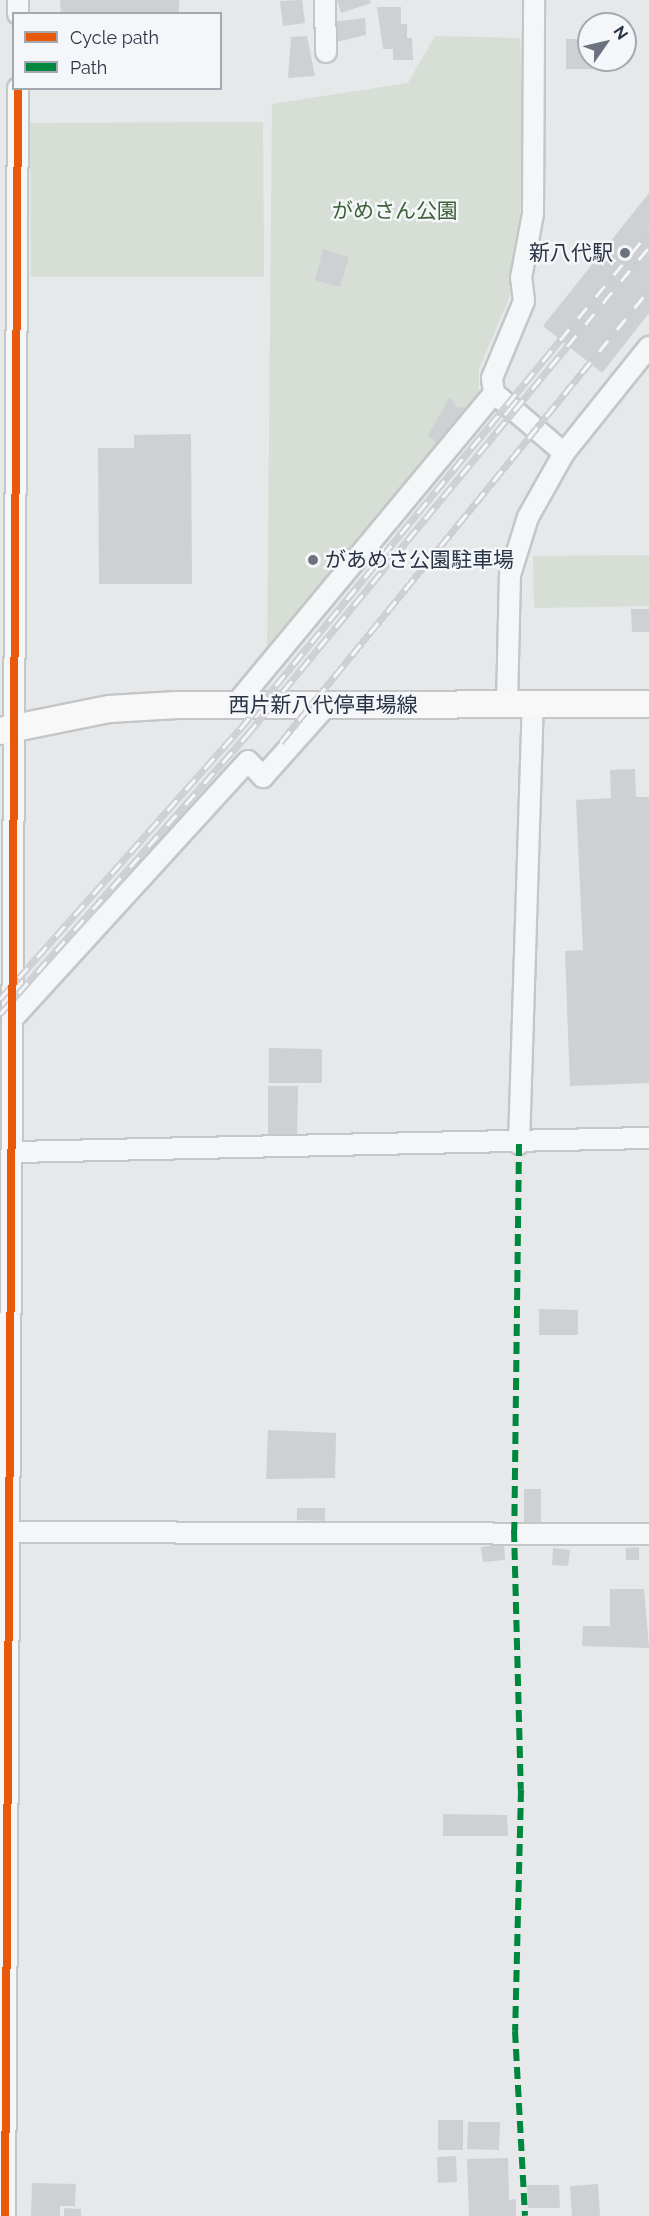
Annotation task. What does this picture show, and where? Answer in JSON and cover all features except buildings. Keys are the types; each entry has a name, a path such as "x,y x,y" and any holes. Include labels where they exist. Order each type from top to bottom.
{"main road":[{"name":"西片新八代停車場線","path":"8,728 109,709 236,704 649,704"}],"street":[{"path":"325,0 326,52"},
{"path":"534,0 533,214 521,278 525,301 492,378 494,393 564,453"},
{"path":"5,2216 12,1532 7,1306 15,1152 15,1016 8,728 9,113 17,90"},
{"path":"507,705 510,575 528,517 564,453 649,347"},
{"path":"236,704 494,393"},
{"path":"15,1016 248,761 263,777 328,704"},
{"path":"519,1144 533,705"},
{"path":"15,1152 318,1142 519,1144 649,1138"},
{"path":"12,1532 649,1534"}],"green space":[{"name":"がめさん公園","path":"435,36 520,38 525,173 510,296 479,369 479,402 267,660 272,104 408,83"},
{"path":"263,122 264,277 31,277 30,123"},
{"path":"649,555 649,606 534,608 533,556"}],"railway":[{"path":"0,999 240,729 649,232"},
{"path":"0,1014 247,735 649,247"},
{"path":"281,742 649,290"}],"marked path":[{"path":"519,1144 514,1530 521,1790 515,2031 525,2216"}],"cycle path":[{"path":"5,2216 18,90"}],"place":[{"name":"新八代駅","path":"625,253"},
{"name":"があめさ公園駐車場","path":"313,560"}]}
